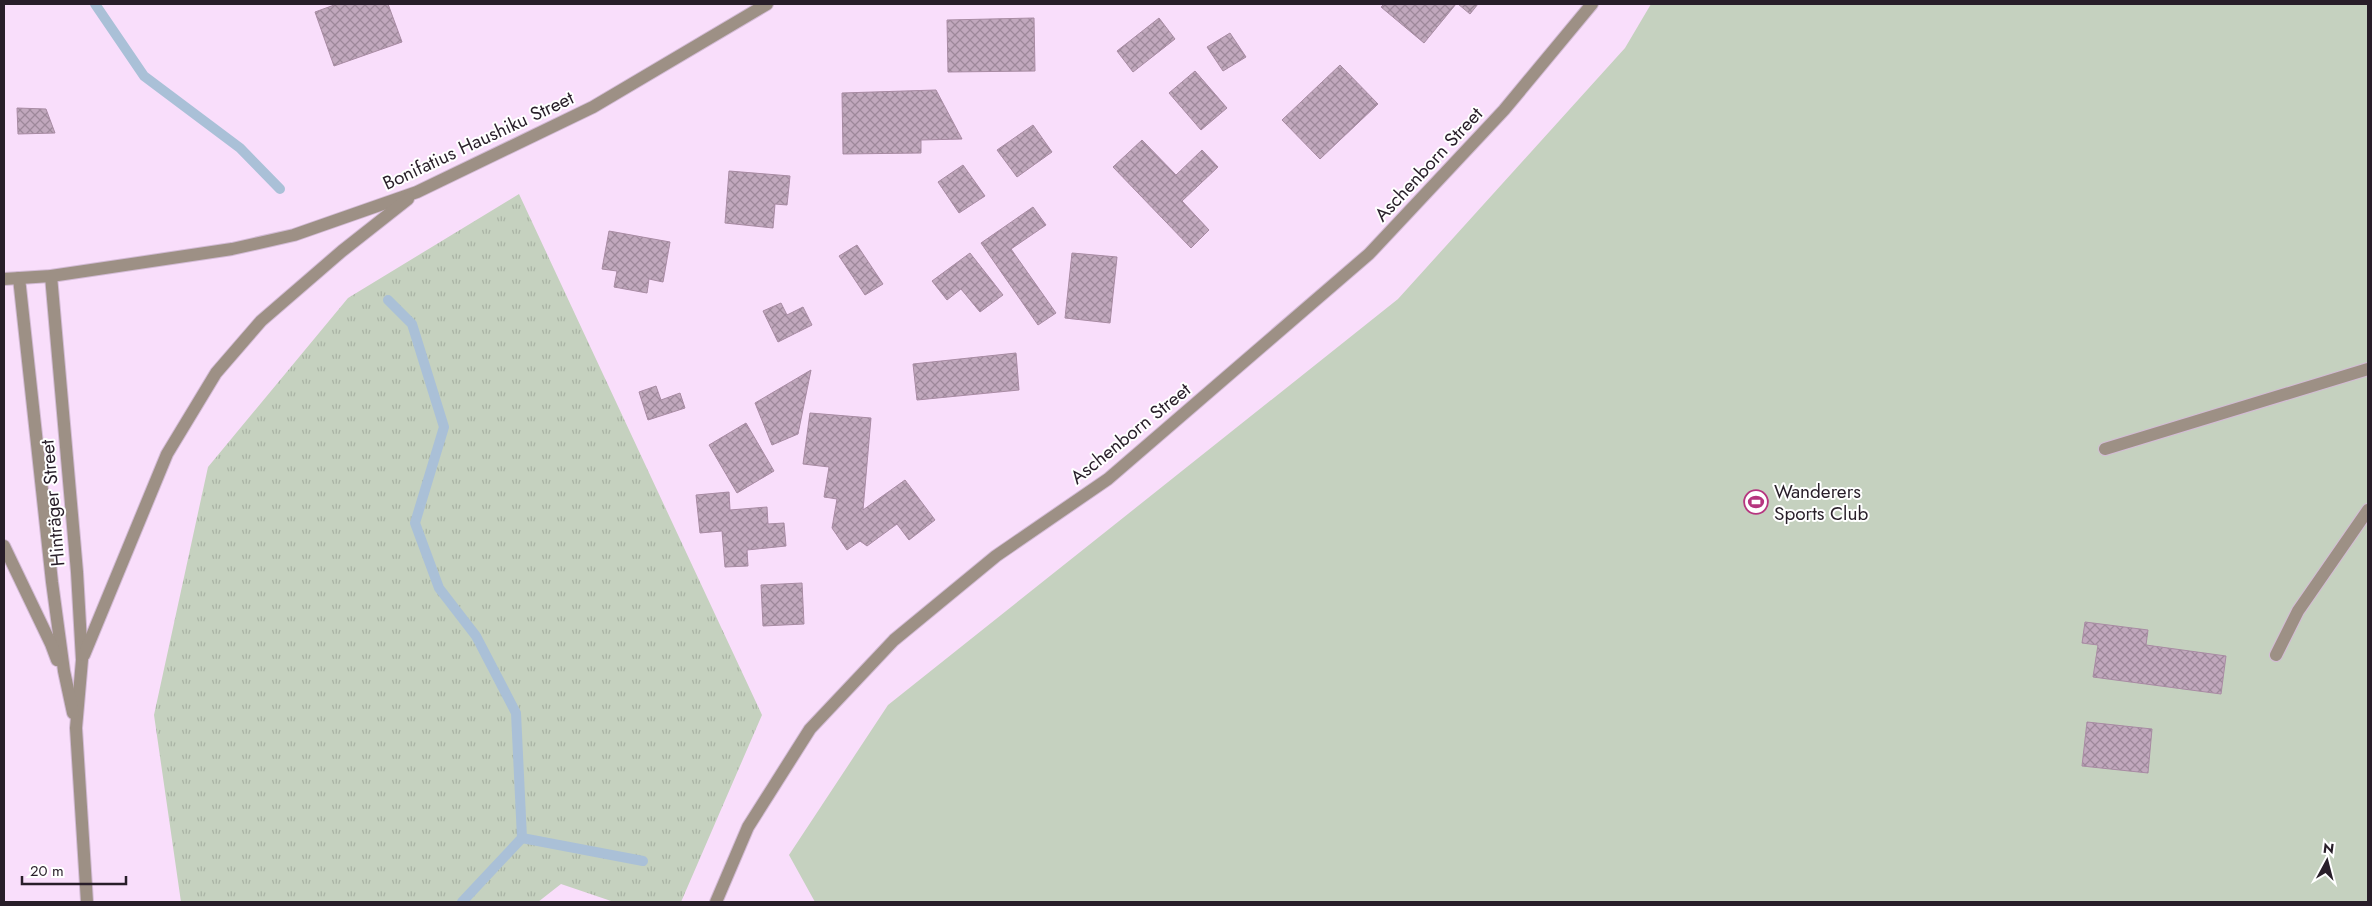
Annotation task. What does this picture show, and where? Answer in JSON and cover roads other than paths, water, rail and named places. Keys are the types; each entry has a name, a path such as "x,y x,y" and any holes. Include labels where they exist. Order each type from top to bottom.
{"street":[{"name":"Bonifatius Haushiku Street","path":"4,279 51,276 232,249 286,237 417,192 594,107 767,4"},
{"name":"Aschenborn Street","path":"716,902 748,827 810,729 894,640 996,556 1108,479 1369,254 1504,110 1592,4"},
{"path":"82,660 167,454 216,373 261,321 342,252 417,192"},
{"name":"Hinträger Street","path":"51,276 77,572 82,660 76,728"},
{"name":"Hinträger Street","path":"19,278 52,582 64,671 76,728 87,902"},
{"path":"2105,450 2368,369"},
{"path":"2276,655 2298,611 2368,510"},
{"path":"4,546 51,644 76,728"}],"waterway":[{"path":"95,4 144,76 240,148 280,189"},
{"path":"388,300 412,324 444,427 415,523 439,588 476,636 516,713 522,838 462,902"},
{"path":"522,838 643,861"}],"place":[{"name":"Wanderers Sports Club","path":"1756,502"}]}
